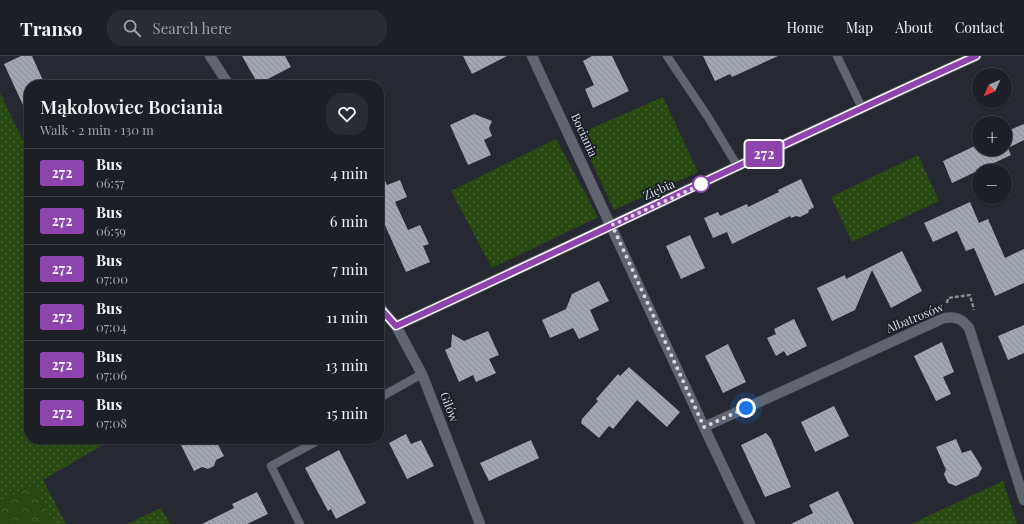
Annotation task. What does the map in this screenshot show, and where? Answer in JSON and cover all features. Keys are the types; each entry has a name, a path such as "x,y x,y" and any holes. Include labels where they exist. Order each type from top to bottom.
{"street":[{"path":"210,56 226,80"},
{"name":"Bociania","path":"532,56 612,225"},
{"name":"Ziębia","path":"396,326 976,56"},
{"path":"612,225 750,524"},
{"name":"Gilów","path":"384,312 396,326 422,374 480,524"},
{"name":"Albatrosów","path":"704,427 944,318 953,316 963,321 969,328 1024,500"}],"lane":[{"path":"668,56 708,117 738,167"},
{"path":"837,56 862,108"},
{"path":"384,395 422,374"},
{"path":"300,524 270,466 312,444"}],"green space":[{"path":"0,93 24,143 24,444 104,444 43,480 66,524 54,524 33,485 0,502"},
{"path":"663,97 698,172 614,210 579,134"},
{"path":"556,139 598,217 492,268 451,191"},
{"path":"918,155 939,201 852,242 831,197"},
{"path":"1003,481 1017,524 911,524"},
{"path":"33,485 54,524 0,524 0,502"},
{"path":"161,508 170,524 127,524"}],"building":[{"path":"21,56 32,56 43,80 24,80 24,107 4,64"},
{"path":"242,56 285,56 291,67 266,80 256,80"},
{"path":"463,56 507,56 472,74"},
{"path":"592,56 612,56 629,91 593,108 585,89 594,85 583,61"},
{"path":"703,56 778,56 732,77 730,74 715,81"},
{"path":"474,114 492,121 489,128 492,136 484,140 491,155 468,165 450,125"},
{"path":"1024,124 1024,140 1012,146 1012,129"},
{"path":"972,147 972,156 1009,156 992,164 972,164 972,174 952,183 943,161"},
{"path":"384,179 387,185 400,180 407,197 395,202 408,230 420,225 429,244 423,246 430,262 406,272 384,223"},
{"path":"801,179 814,207 809,210 808,213 800,217 796,216 791,218 790,216 732,244 727,232 713,238 704,218 718,212 720,216 747,204 748,207 779,192 778,190"},
{"path":"970,202 979,223 988,219 1005,258 1024,249 1024,283 995,296 974,248 966,251 957,231 933,242 924,223"},
{"path":"690,235 705,268 681,279 666,246"},
{"path":"902,251 922,291 891,308 872,270 855,310 832,321 817,288 845,275 846,279"},
{"path":"599,281 609,301 590,310 599,330 579,339 573,328 550,338 542,320 566,309 572,294"},
{"path":"794,319 807,346 787,356 784,351 776,356 767,338 776,334 774,329"},
{"path":"1024,325 1024,353 1008,360 998,336"},
{"path":"488,331 499,355 489,359 496,373 476,382 473,375 459,382 445,350 451,347 452,334 464,341"},
{"path":"942,342 954,372 943,377 951,394 936,401 914,356"},
{"path":"728,344 746,382 723,393 705,356"},
{"path":"629,367 680,412 667,427 637,400 613,429 609,426 599,438 581,423 582,419 598,401 596,399 618,374 620,376"},
{"path":"834,406 849,436 815,452 801,422"},
{"path":"766,433 771,439 791,487 765,497 741,445"},
{"path":"406,434 411,444 421,440 434,466 407,479 389,443"},
{"path":"956,439 962,453 971,450 982,468 978,476 956,486 948,483 944,474 946,470 936,447"},
{"path":"531,440 539,458 489,481 480,463"},
{"path":"180,444 218,444 224,456 216,460 214,466 208,469 202,467 194,471"},
{"path":"339,450 366,503 336,519 331,509 328,511 305,468"},
{"path":"838,491 854,524 791,524 813,513 809,505"},
{"path":"257,492 268,514 247,524 202,524 234,508 232,504"}],"bus line":[{"name":"272","path":"384,313 396,326 976,56"}],"route":[{"path":"701,184 703,184 612,225 704,427 746,408"}]}
